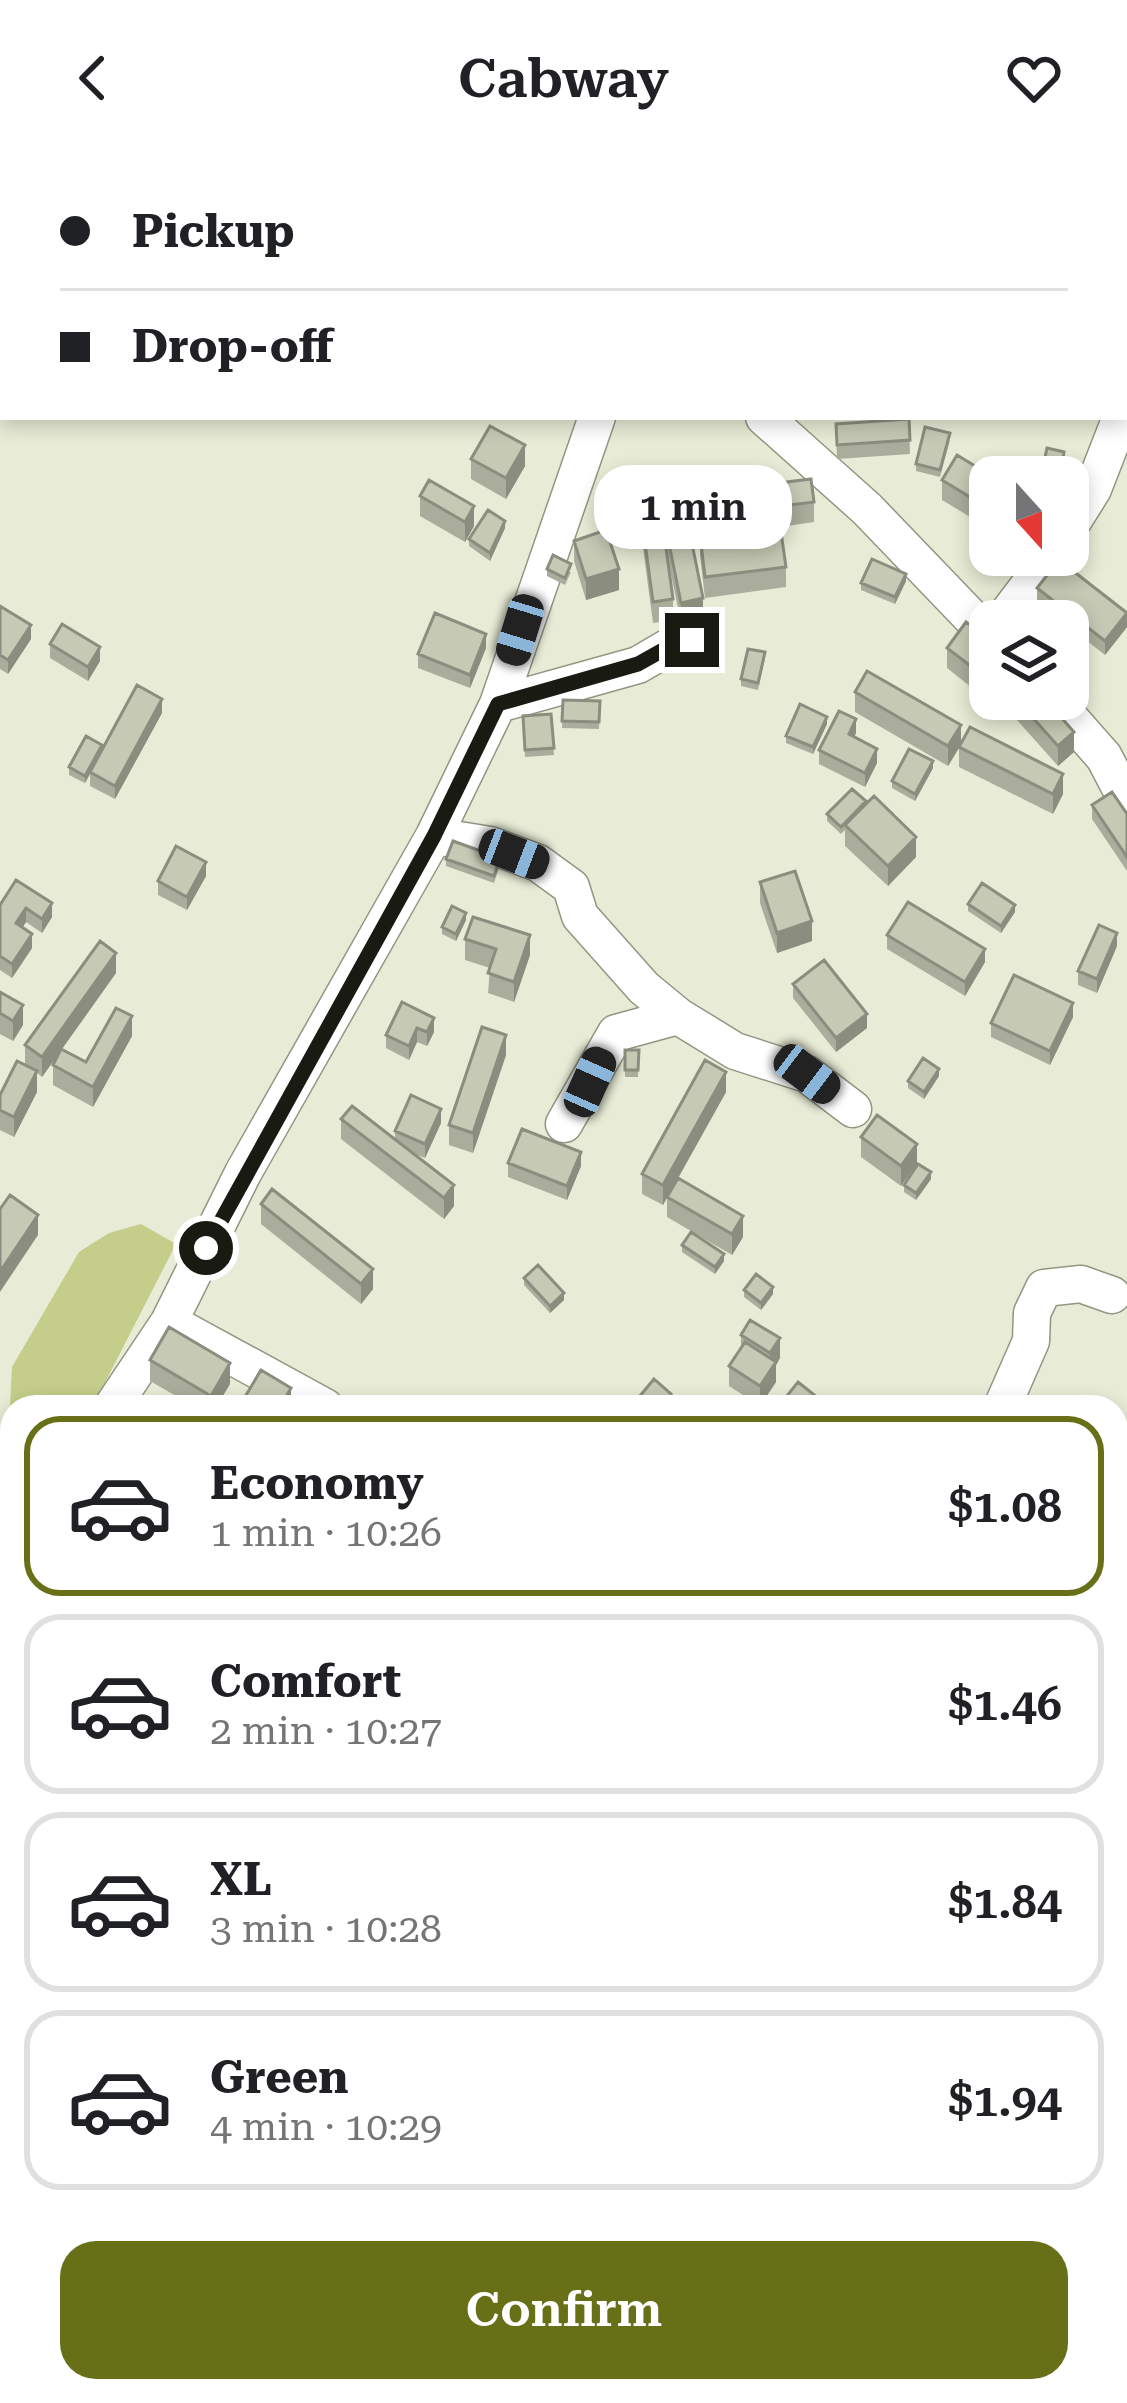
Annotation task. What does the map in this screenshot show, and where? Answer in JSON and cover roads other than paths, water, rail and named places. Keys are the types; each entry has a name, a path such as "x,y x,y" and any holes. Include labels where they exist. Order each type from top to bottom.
{"street":[{"path":"120,1395 169,1322 243,1173 434,836 498,704 596,420"},
{"path":"767,420 867,509 969,614"},
{"path":"1089,497 1121,420"},
{"path":"1018,600 1036,576"},
{"path":"498,704 638,664 679,641 692,640"},
{"path":"1071,720 1104,758 1127,801"},
{"path":"434,836 538,863 571,886 580,916 644,988 678,1016 735,1052 807,1074 854,1109"},
{"path":"564,1124 616,1033 678,1016"},
{"path":"1007,1395 1031,1341 1032,1313 1044,1288 1081,1284 1112,1295"},
{"path":"169,1322 303,1395"}]}
